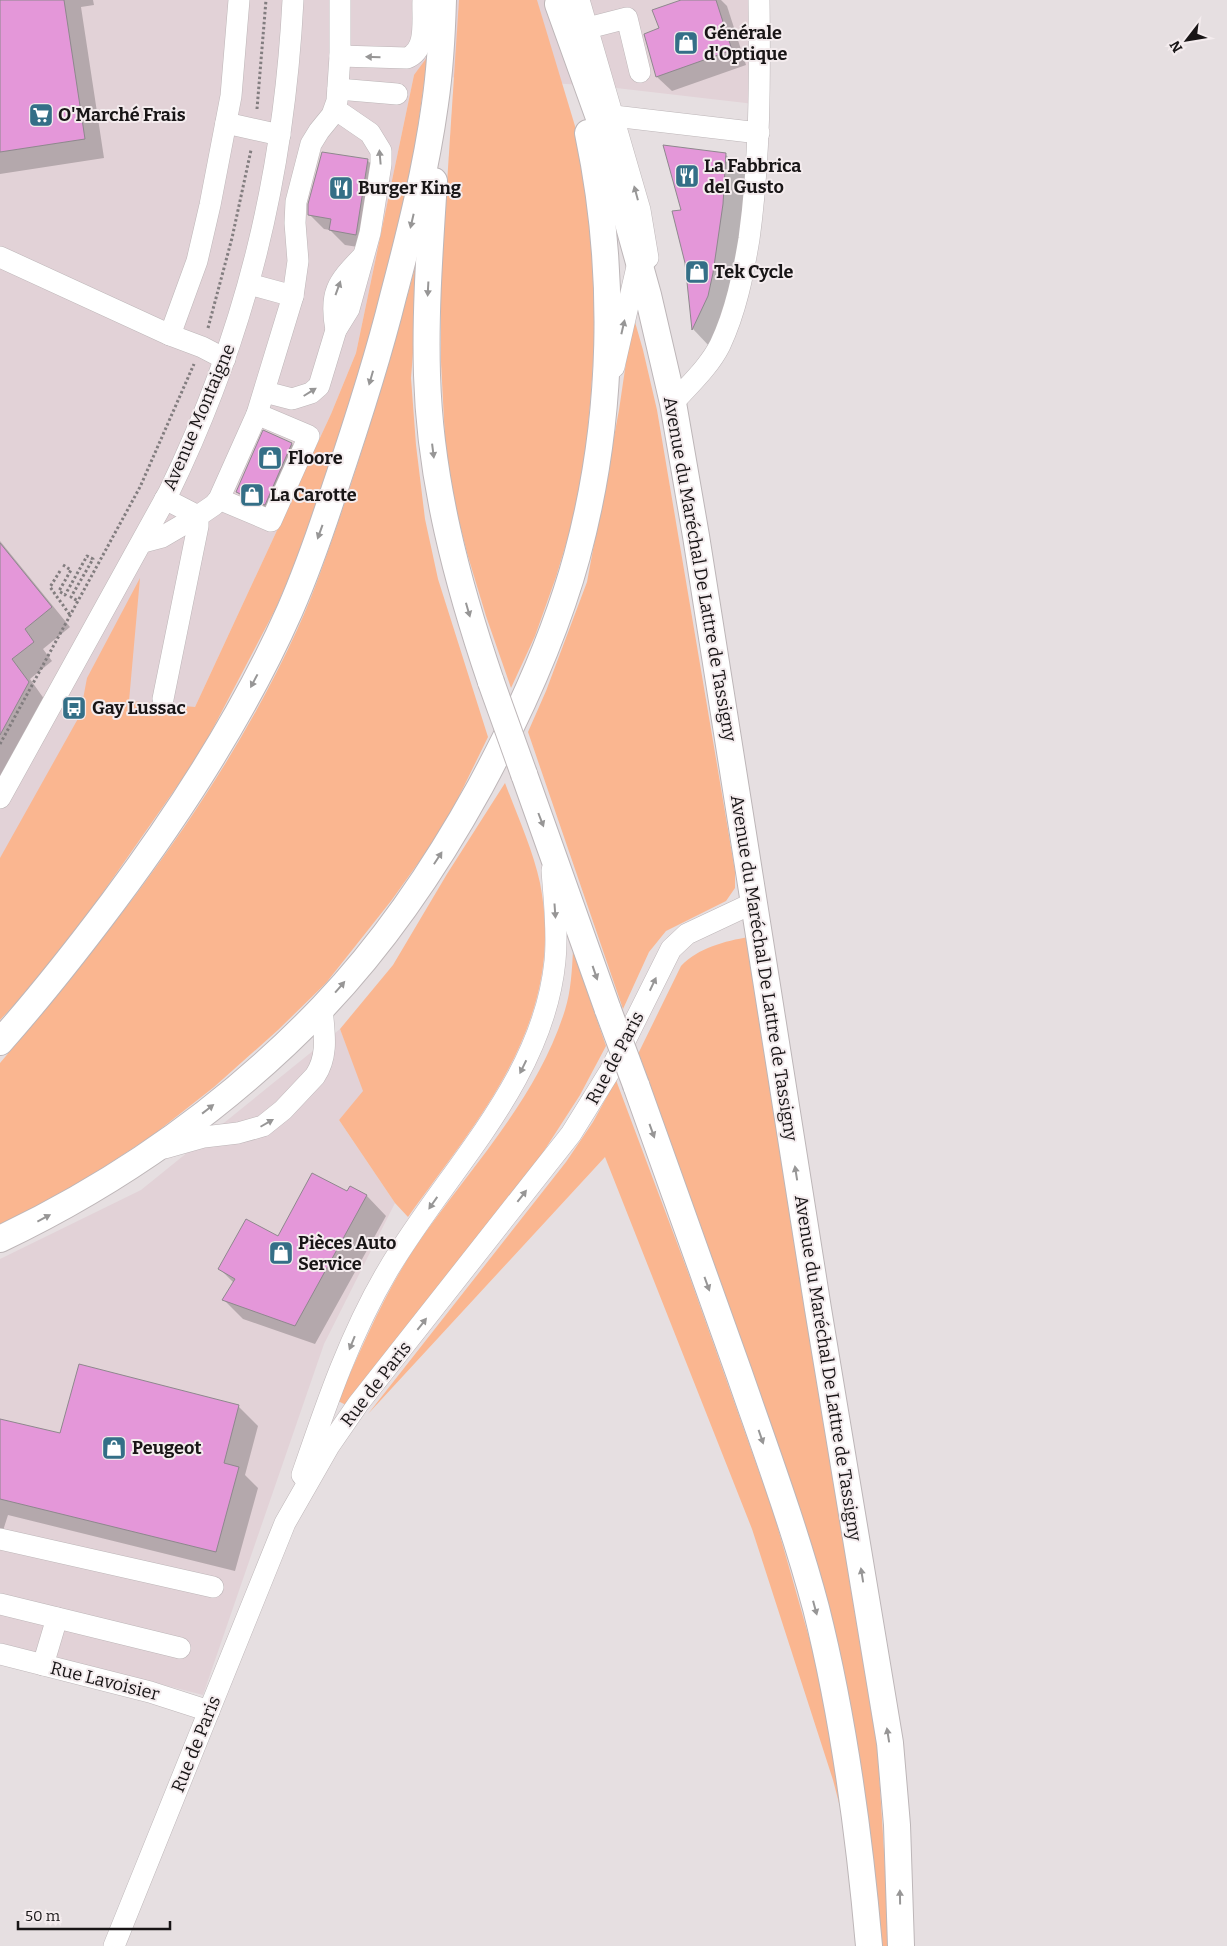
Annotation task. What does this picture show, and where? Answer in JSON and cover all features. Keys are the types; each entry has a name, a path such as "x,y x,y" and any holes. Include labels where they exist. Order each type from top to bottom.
{"main road":[{"path":"443,0 427,327 428,400 435,463 449,539 491,682 772,1467 816,1609 846,1754 861,1860 870,1946"},
{"path":"0,1239 86,1195 138,1162 224,1096 280,1048 322,1008 376,945 432,866 467,810 522,705 551,634 577,554 593,480 601,426 606,348 607,275 605,246 592,152 565,1"},
{"name":"Avenue du Maréchal De Lattre de Tassigny","path":"565,1 660,345 673,403 707,596 753,903 890,1743 897,1825 901,1946"},
{"path":"0,1042 68,962 136,872 173,819 233,720 289,612 330,504 366,396 382,340 425,161 436,103 440,65"}],"street":[{"path":"170,334 197,261 226,123 236,53 240,0"},
{"name":"Avenue Montaigne","path":"0,798 143,542 194,440 225,359 249,284 272,188 291,46 293,0"},
{"path":"143,542 162,537 198,516 214,505 219,499 265,392 293,296 298,266 295,223 296,202 311,144 335,110 340,56 340,0"},
{"path":"340,56 407,58 413,56 418,51 422,36 423,0"},
{"path":"673,403 713,358 720,346 734,310 742,274 757,169 759,0"},
{"path":"565,1 588,28 640,210 660,345"},
{"path":"588,28 627,18 640,72"},
{"path":"338,89 396,94"},
{"path":"265,392 292,399 306,396 315,390 322,381 336,330 333,305 338,285 342,277 364,254 371,227 381,164 381,151 370,133 335,110"},
{"path":"614,116 758,133"},
{"path":"226,123 280,134"},
{"path":"601,426 638,260 643,225"},
{"path":"0,257 225,359"},
{"path":"249,284 293,296"},
{"path":"219,499 271,521 294,470 309,436 257,414"},
{"path":"165,499 198,516"},
{"path":"163,699 198,526 198,516"},
{"path":"285,1523 323,1415 368,1307 410,1236 504,1101 519,1075 537,1036 549,999 557,945 550,845"},
{"name":"Rue de Paris","path":"114,1946 285,1523 343,1425 571,1134 610,1071 671,949 687,934 753,903"},
{"path":"138,1162 180,1142 251,1130 263,1126 274,1119 321,1068 325,1056 322,1008"},
{"path":"0,1539 213,1587"},
{"path":"0,1604 180,1648"},
{"path":"43,1665 57,1618"},
{"name":"Rue Lavoisier","path":"0,1654 150,1692 209,1711"}],"path":[{"path":"0,744 140,487 202,347 221,284 256,129 266,0"},
{"path":"63,565 71,570 58,591 65,595 87,556 93,559 71,597 78,601"},
{"path":"60,571 50,587 70,615"}],"shaded area":[{"path":"0,0 764,0 763,105 599,86 414,75 356,353 331,414 195,707 0,909"},
{"path":"459,0 537,0 575,126 586,190 592,249 596,317 585,458 573,521 556,577 535,636 511,688 467,553 452,493 445,439 441,362 441,275"},
{"path":"428,56 413,160 400,223 359,383 296,561 276,608 199,755 83,921 29,989 0,1020 0,858 80,715 87,678 140,578 129,701 195,707 331,414 356,353 414,75"},
{"path":"422,241 411,378 416,445 425,519 438,579 488,737 444,827 391,901 326,983 278,1030 214,1087 153,1135 86,1179 22,1215 0,1225 0,1063 84,962 163,857 201,802 236,746 268,689 310,599 345,502 386,372"},
{"path":"633,315 657,410 735,871 735,888 726,901 666,931 649,952 623,1009 528,732 546,691 587,582 619,410"},
{"path":"505,783 529,845 540,883 545,933 541,979 529,1022 512,1063 489,1103 408,1217 395,1203 339,1120 363,1091 340,1029 393,965 447,874"},
{"path":"749,937 873,1717 878,1756 890,1946 881,1946 860,1784 638,1054 681,966 695,954 712,946"},
{"path":"573,950 606,1046 580,1095 540,1157 346,1405 338,1401 374,1322 404,1264 500,1133 537,1074 553,1043 565,1010 572,973"},
{"path":"340,1029 364,1091 339,1120 395,1203 324,1344 203,1695 0,1643 0,1259 141,1190"},
{"path":"616,1080 689,1275 773,1511 818,1669 846,1830 833,1780 752,1529 605,1157 368,1414 566,1162 593,1122"}],"building":[{"path":"0,0 64,0 85,139 0,152"},
{"name":"Générale d'Optique","path":"681,0 716,0 732,50 656,77 644,34 659,28 652,10"},
{"path":"663,145 726,153 723,204 713,273 708,296 692,330 685,263 672,211 681,210"},
{"name":"Burger King","path":"322,152 368,159 356,235 329,230 331,219 308,215 308,204"},
{"name":"Floore","path":"263,430 292,443 265,505 236,492"},
{"path":"0,543 52,607 25,629 34,642 12,659 29,682 0,735"},
{"name":"Pièces Auto Service","path":"312,1173 347,1191 350,1186 367,1195 295,1326 222,1300 235,1279 218,1269 246,1219 278,1236"},
{"name":"Peugeot","path":"79,1364 239,1405 224,1463 239,1467 216,1552 0,1499 0,1419 60,1433"}],"place":[{"name":"Générale d'Optique","path":"686,43"},
{"name":"O'Marché Frais","path":"41,115"},
{"name":"La Fabbrica del Gusto","path":"687,176"},
{"name":"Burger King","path":"341,188"},
{"name":"Tek Cycle","path":"697,272"},
{"name":"Floore","path":"270,458"},
{"name":"La Carotte","path":"252,495"},
{"name":"Gay Lussac","path":"74,708"},
{"name":"Pièces Auto Service","path":"281,1253"},
{"name":"Peugeot","path":"114,1448"}]}
